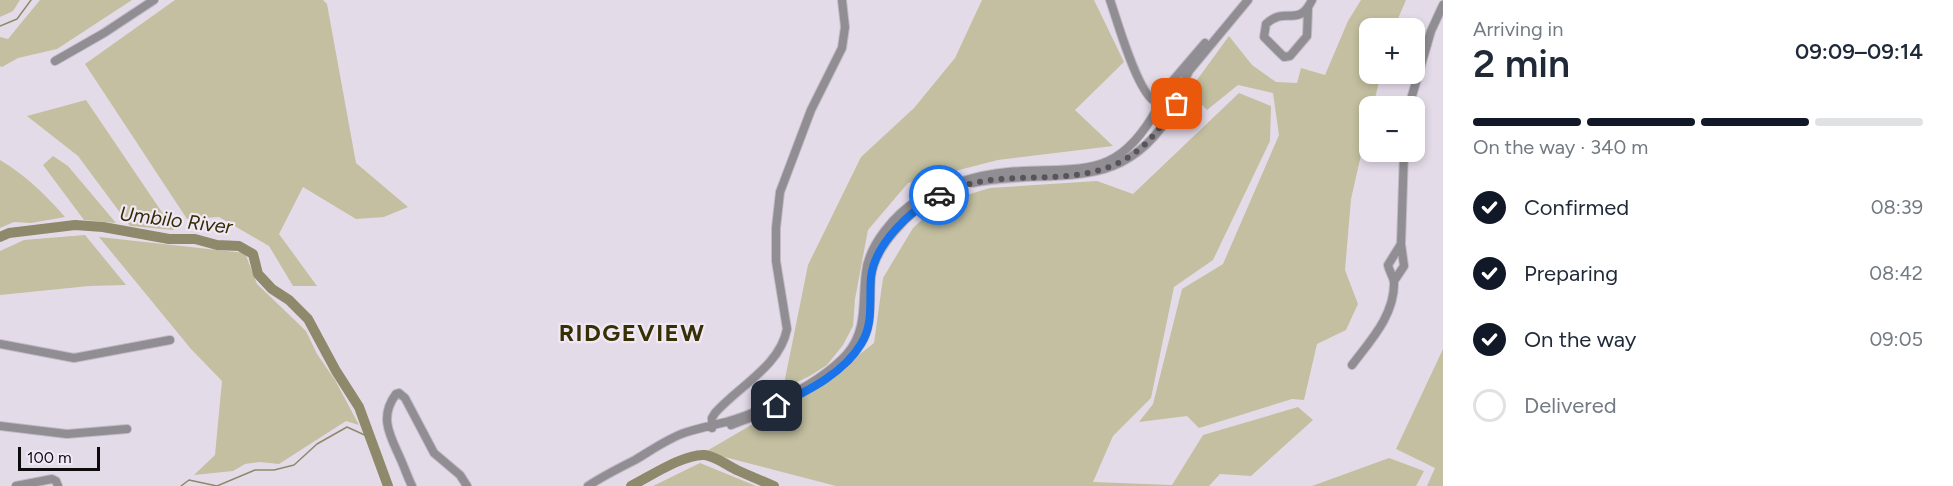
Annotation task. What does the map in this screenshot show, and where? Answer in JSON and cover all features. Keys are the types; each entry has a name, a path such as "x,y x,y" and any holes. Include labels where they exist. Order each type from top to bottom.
{"street":[{"path":"55,61 104,33 154,0"},
{"path":"712,427 715,413 774,357 785,339 788,329 776,261 776,228 780,192 811,110 842,48 845,27 842,0"},
{"path":"1110,0 1125,45 1149,98 1164,110 1174,108"},
{"path":"1042,174 1089,168 1112,159 1130,146 1140,134 1157,104 1157,97 1240,0"},
{"path":"588,486 670,440 757,410 804,387 834,368 849,352 860,333 868,261 881,237 905,210 935,192 985,175 1086,175 1116,165 1130,156 1150,140 1164,124 1179,99 1180,90 1189,71 1248,0"},
{"path":"1308,9 1299,16 1284,15 1273,18 1264,29 1264,37 1284,57 1290,56 1307,36 1308,9 1312,0"},
{"path":"1412,96 1431,31 1443,5"},
{"path":"1144,89 1154,92 1176,86 1180,90"},
{"path":"1352,365 1388,313 1394,281 1404,266 1401,244 1404,162"},
{"path":"1394,281 1388,265 1401,244"},
{"path":"0,344 74,358 171,340"},
{"path":"412,486 388,430 388,407 399,393 405,398 434,453 460,475 466,486"},
{"path":"0,426 68,434 127,429"},
{"path":"16,486 52,479 58,486"}],"shaded area":[{"path":"0,0 20,0 13,11 0,17"},
{"path":"40,0 132,0 57,49 18,58 0,66 0,37 8,39"},
{"path":"175,0 323,0 327,4 356,163 408,207 384,217 356,219 303,187 279,234 317,286 293,286 269,246 219,217 187,219 85,64"},
{"path":"982,0 1094,0 1124,62 1075,110 1113,146 998,160 908,183 868,230 855,299 853,326 843,345 827,365 786,387 785,379 808,265 861,157 914,108 955,58"},
{"path":"1361,0 1406,0 1398,18 1359,18 1359,84 1378,84 1376,96 1359,96 1359,162 1351,199 1345,270 1358,304 1346,330 1317,344 1304,400 1292,399 1199,428 1187,416 1139,422 1153,404 1182,289 1223,264 1279,135 1273,93 1238,85 1207,110 1189,91 1229,36 1252,65 1276,82 1297,83 1301,68 1325,75 1348,21"},
{"path":"1239,93 1271,106 1270,141 1213,260 1174,287 1151,398 1113,436 1093,482 1172,485 1203,435 1298,407 1313,420 1251,476 1220,474 1209,486 836,486 705,452 826,381 874,343 883,278 913,228 940,203 990,188 1097,181 1133,194"},
{"path":"86,100 174,230 130,226 78,156 27,116"},
{"path":"53,156 68,166 116,223 84,220 43,165"},
{"path":"0,160 18,172 50,200 65,217 31,223 14,222 0,228"},
{"path":"85,235 126,285 89,286 0,295 0,251 24,240"},
{"path":"99,237 245,253 257,284 306,331 359,425 346,421 279,464 260,462 245,464 233,471 194,475 215,455 222,381 191,349"},
{"path":"1443,349 1443,486 1427,486 1435,468 1396,449"},
{"path":"1389,458 1424,471 1416,486 1312,486"},
{"path":"700,463 756,486 653,486"}],"waterway":[{"path":"0,26 17,19 31,0"},
{"name":"Umbilo River","path":"0,237 9,233 75,225 103,227 169,239 195,239 217,245 239,246 253,254 258,274 308,319 336,371 359,407 388,486"},
{"path":"181,486 189,480 217,486 255,470 274,470 294,465 317,444 347,427 369,437"},
{"name":"Umbilo River","path":"631,486 697,455 714,458 774,486"}],"way so far":[{"path":"939,195 952,189 988,180 1086,175 1105,170 1130,156 1150,140 1177,104"}],"district":[{"name":"RIDGEVIEW","path":"632,332"}],"route":[{"path":"777,406 810,389 837,371 862,344 868,328 872,277 877,257 907,216 939,195"}]}
